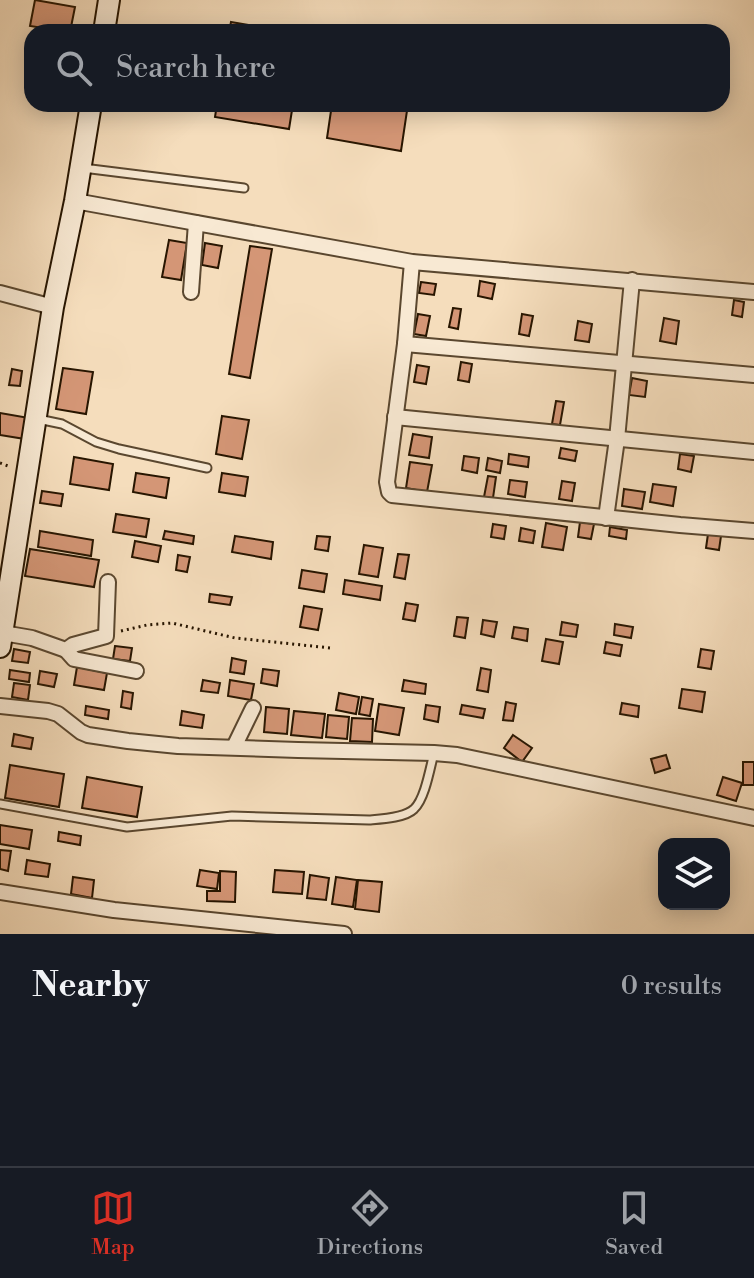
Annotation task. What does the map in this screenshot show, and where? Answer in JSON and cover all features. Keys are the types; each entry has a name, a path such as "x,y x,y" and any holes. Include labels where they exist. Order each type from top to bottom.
{"main road":[{"path":"105,24 109,0"},
{"path":"1,640 53,307 90,112"}],"street":[{"path":"75,201 412,262 754,292"},
{"path":"191,292 196,223"},
{"path":"412,262 387,482 392,495 754,531"},
{"path":"606,518 632,280"},
{"path":"0,293 53,307"},
{"path":"405,344 754,375"},
{"path":"395,417 754,452"},
{"path":"66,650 73,645 106,636 108,582"},
{"path":"1,640 32,638 66,650 74,659 136,671"},
{"path":"0,706 58,714 88,735 128,741 457,755 754,818"},
{"path":"234,747 253,708"},
{"path":"0,892 114,910 344,934"}],"lane":[{"path":"81,168 244,188"},
{"path":"35,419 62,424 96,442 119,449 207,468"},
{"path":"0,804 127,827 232,816 387,819 414,810 421,799 434,753"}],"path":[{"path":"106,636 147,625 172,623 235,638 331,648"}],"building":[{"path":"35,0 75,7 72,24 30,24"},
{"path":"216,112 292,112 289,129 215,117"},
{"path":"331,112 407,112 401,151 327,138"},
{"path":"169,240 187,243 181,280 162,277"},
{"path":"205,243 222,246 218,268 202,265"},
{"path":"250,246 272,249 250,378 229,374"},
{"path":"480,281 495,284 492,299 478,296"},
{"path":"421,282 436,284 434,295 419,293"},
{"path":"734,300 744,302 742,317 732,315"},
{"path":"453,308 461,309 458,329 449,327"},
{"path":"418,314 430,316 426,336 414,334"},
{"path":"522,314 533,316 529,336 519,334"},
{"path":"664,318 679,321 676,344 660,341"},
{"path":"578,321 592,324 589,342 575,340"},
{"path":"461,362 472,364 469,382 458,380"},
{"path":"417,365 429,367 426,384 414,382"},
{"path":"63,368 93,372 86,414 56,409"},
{"path":"12,369 22,371 20,386 9,385"},
{"path":"632,378 647,381 645,397 629,395"},
{"path":"556,401 564,402 560,425 552,424"},
{"path":"0,413 29,418 25,439 0,435"},
{"path":"222,416 249,420 242,459 216,454"},
{"path":"413,434 432,437 429,458 409,455"},
{"path":"561,448 577,451 575,461 559,458"},
{"path":"509,454 529,457 528,467 508,464"},
{"path":"680,454 694,456 691,472 678,469"},
{"path":"464,456 479,458 477,473 462,470"},
{"path":"74,457 113,464 109,490 70,484"},
{"path":"488,458 502,461 500,473 486,470"},
{"path":"410,462 432,465 427,492 406,488"},
{"path":"136,473 169,478 166,498 133,492"},
{"path":"222,473 248,477 245,496 219,492"},
{"path":"488,476 496,477 493,498 484,497"},
{"path":"510,480 527,482 525,497 508,494"},
{"path":"562,481 575,483 572,501 559,499"},
{"path":"653,484 676,487 673,506 650,502"},
{"path":"624,489 645,492 642,509 622,506"},
{"path":"42,491 63,494 61,506 40,503"},
{"path":"116,514 149,519 146,537 113,532"},
{"path":"580,522 594,524 591,539 578,537"},
{"path":"546,523 567,527 563,550 542,547"},
{"path":"493,524 506,526 504,539 491,537"},
{"path":"610,527 627,530 626,539 609,536"},
{"path":"521,528 535,531 533,543 519,541"},
{"path":"40,531 93,540 91,556 38,547"},
{"path":"165,531 194,536 193,544 163,539"},
{"path":"708,534 721,536 719,550 706,548"},
{"path":"235,536 273,542 271,559 232,552"},
{"path":"317,536 330,537 328,551 315,549"},
{"path":"135,541 161,546 158,562 132,557"},
{"path":"364,545 383,548 378,577 359,574"},
{"path":"30,549 99,560 94,587 25,576"},
{"path":"398,554 409,555 405,579 394,577"},
{"path":"178,555 190,557 187,572 176,570"},
{"path":"302,570 327,574 324,592 299,588"},
{"path":"345,580 382,586 380,600 343,594"},
{"path":"210,594 232,597 230,605 209,602"},
{"path":"406,603 418,605 415,621 403,619"},
{"path":"304,606 322,609 318,630 300,627"},
{"path":"457,617 468,618 465,638 454,636"},
{"path":"483,620 497,622 494,637 481,634"},
{"path":"562,622 578,625 576,637 560,635"},
{"path":"615,624 633,627 631,638 614,635"},
{"path":"514,627 528,629 527,641 512,638"},
{"path":"546,639 563,642 559,664 542,661"},
{"path":"606,642 622,645 620,656 604,653"},
{"path":"115,646 132,648 130,661 113,659"},
{"path":"14,649 30,652 28,663 12,661"},
{"path":"701,649 714,651 711,669 698,667"},
{"path":"232,658 246,661 244,674 230,672"},
{"path":"77,667 107,673 104,690 74,685"},
{"path":"481,668 491,670 488,692 477,690"},
{"path":"263,669 279,671 277,686 261,683"},
{"path":"10,670 30,673 29,682 9,679"},
{"path":"40,671 57,674 54,687 38,684"},
{"path":"203,680 220,683 218,693 201,691"},
{"path":"230,680 254,684 251,700 228,696"},
{"path":"404,680 426,684 425,694 402,691"},
{"path":"14,683 30,685 28,700 12,697"},
{"path":"682,689 705,692 702,712 679,708"},
{"path":"123,691 133,693 131,709 121,707"},
{"path":"339,693 359,697 356,714 336,710"},
{"path":"362,697 373,699 370,716 359,714"},
{"path":"506,702 516,704 513,721 503,720"},
{"path":"622,703 639,706 638,717 620,714"},
{"path":"379,704 404,708 399,735 375,731"},
{"path":"426,705 440,707 438,722 424,719"},
{"path":"462,705 485,709 483,718 460,714"},
{"path":"86,706 109,710 108,719 85,715"},
{"path":"266,707 289,709 287,734 264,732"},
{"path":"182,711 204,715 202,728 180,725"},
{"path":"294,711 325,714 322,738 291,735"},
{"path":"328,715 349,717 347,739 326,737"},
{"path":"352,718 373,719 372,742 350,741"},
{"path":"14,734 33,738 31,749 12,746"},
{"path":"513,735 532,748 522,762 504,748"},
{"path":"666,755 670,768 655,773 651,759"},
{"path":"743,762 754,762 754,785 743,785"},
{"path":"10,765 64,774 59,807 5,798"},
{"path":"87,777 142,787 137,817 82,808"},
{"path":"723,777 742,783 736,801 717,795"},
{"path":"0,825 32,830 29,849 0,844"},
{"path":"59,832 81,836 80,845 58,841"},
{"path":"0,850 11,851 8,871 0,869"},
{"path":"27,860 50,864 48,877 25,874"},
{"path":"200,870 219,873 217,889 197,886"},
{"path":"275,870 304,872 302,894 273,892"},
{"path":"220,871 236,872 235,902 207,901 207,891 220,891"},
{"path":"310,875 329,878 326,900 307,898"},
{"path":"73,877 94,880 92,898 71,894"},
{"path":"336,877 357,880 353,907 332,904"},
{"path":"358,880 382,882 379,912 355,909"}]}
